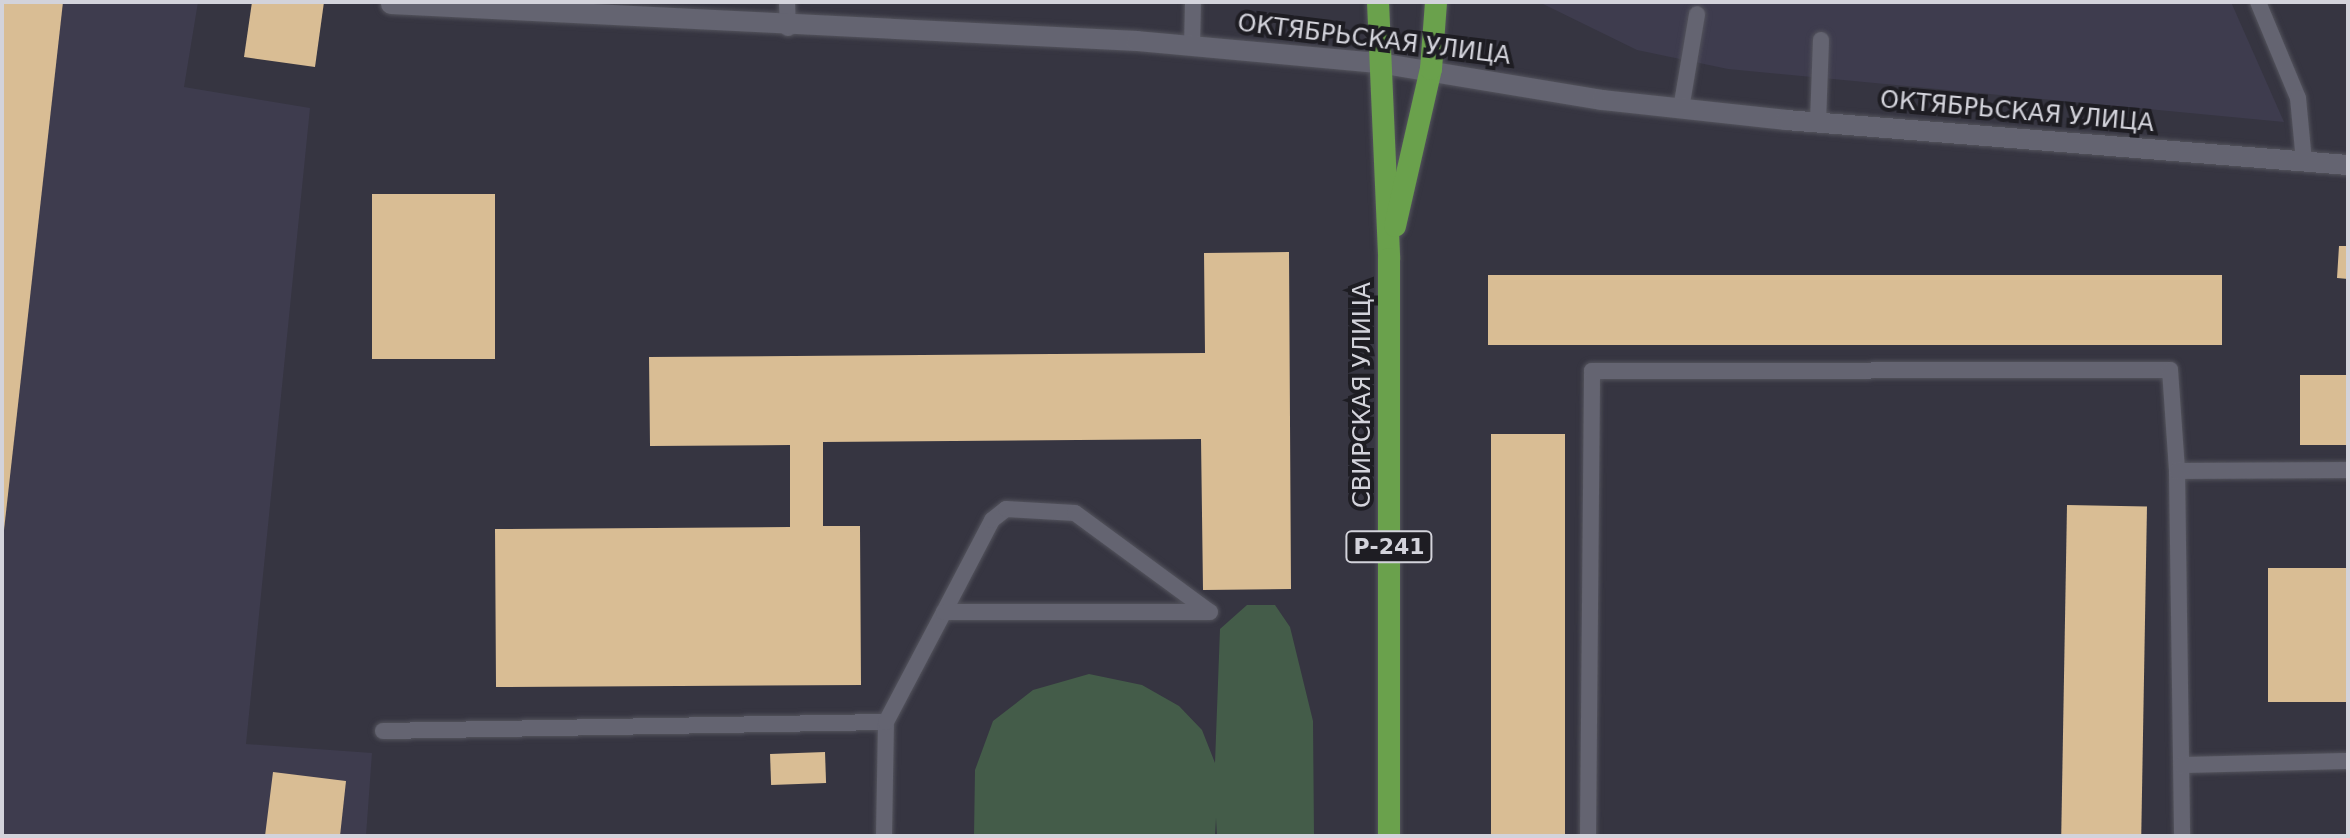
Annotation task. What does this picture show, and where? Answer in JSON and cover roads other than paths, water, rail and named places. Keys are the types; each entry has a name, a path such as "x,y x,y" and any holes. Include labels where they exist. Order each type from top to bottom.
{"highway":[{"name":"СВИРСКАЯ УЛИЦА","path":"1378,2 1389,259 1389,836"},
{"name":"Р-241","path":"1389,259 1431,69 1436,2"}],"street":[{"name":"ОКТЯБРЬСКАЯ УЛИЦА","path":"391,4 788,28 1192,46 1431,69 1681,109 2348,165"}],"lane":[{"path":"787,2 788,28"},
{"path":"1192,46 1193,2"},
{"path":"2258,2 2298,98 2304,161"},
{"path":"1681,109 1697,14"},
{"path":"1818,122 1821,40"},
{"path":"1588,836 1592,371 2170,370 2177,471 2182,836"},
{"path":"2177,471 2348,470"},
{"path":"884,836 886,722 992,520 1006,509 1054,507 1075,513 1210,612 944,612"},
{"path":"383,731 886,722"},
{"path":"2182,765 2348,761"}]}
